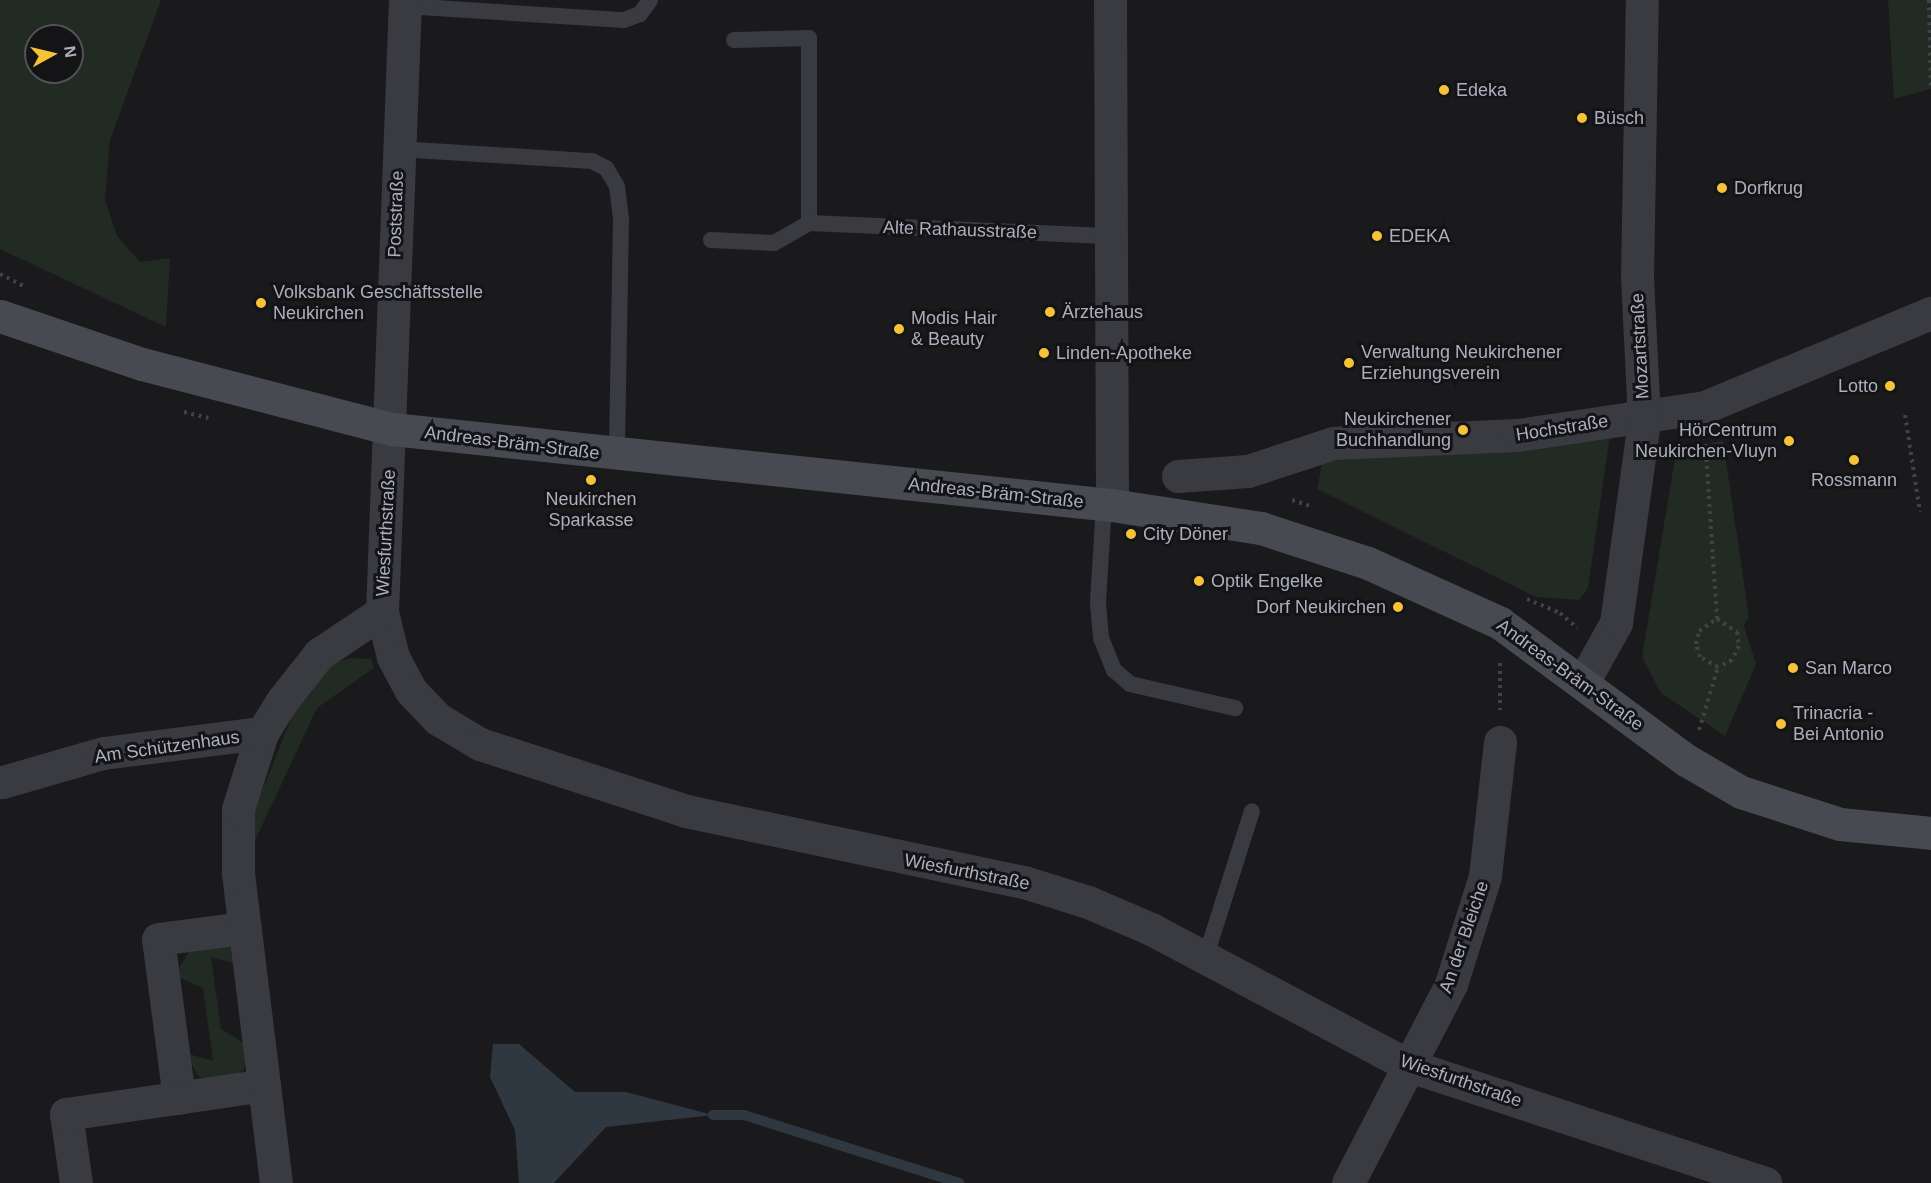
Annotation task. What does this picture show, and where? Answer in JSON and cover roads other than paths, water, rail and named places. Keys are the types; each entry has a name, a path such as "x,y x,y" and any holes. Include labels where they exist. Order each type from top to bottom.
{"main road":[{"name":"Andreas-Bräm-Straße","path":"0,316 142,364 392,429 617,456 1108,504 1262,528 1368,563 1500,623 1686,760 1741,792 1840,824 1931,833"}],"street":[{"path":"1108,504 1111,236 1110,0"},
{"name":"Mozartstraße","path":"1583,682 1616,623 1644,420 1637,278 1642,0"},
{"name":"Poststraße","path":"392,429 405,3"},
{"name":"Hochstraße","path":"1178,476 1248,471 1333,443 1518,435 1607,419 1644,420 1704,407 1931,313"},
{"name":"Wiesfurthstraße","path":"392,429 382,612 393,657 411,691 438,719 480,744 697,814 1024,882 1109,911 1410,1066 1765,1183"},
{"name":"Am Schützenhaus","path":"276,1183 244,928 238,809 262,733 319,654 382,612"},
{"name":"Am Schützenhaus","path":"3,782 103,753 262,733"},
{"name":"An der Bleiche","path":"1347,1183 1410,1066 1450,984 1485,876 1496,813 1500,742"},
{"path":"179,1098 158,939 244,928"},
{"path":"76,1183 66,1114 264,1085"}],"lane":[{"path":"405,3 624,20 640,14 650,0"},
{"path":"711,240 774,243 809,223 809,38 734,40"},
{"path":"399,149 592,161 606,168 617,186 621,219 617,456"},
{"name":"Alte Rathausstraße","path":"809,223 1111,236"},
{"path":"1108,504 1098,603 1101,638 1114,670 1130,684 1234,708"},
{"path":"1205,959 1252,811"}],"waterway":[{"path":"713,1115 744,1115 960,1183"}],"place":[{"name":"Edeka","path":"1444,90"},
{"name":"Büsch","path":"1582,118"},
{"name":"Dorfkrug","path":"1722,188"},
{"name":"EDEKA","path":"1377,236"},
{"name":"Volksbank Geschäftsstelle Neukirchen","path":"261,303"},
{"name":"Ärztehaus","path":"1050,312"},
{"name":"Modis Hair & Beauty","path":"899,329"},
{"name":"Linden-Apotheke","path":"1044,353"},
{"name":"Verwaltung Neukirchener Erziehungsverein","path":"1349,363"},
{"name":"Lotto","path":"1890,386"},
{"name":"Neukirchener Buchhandlung","path":"1463,430"},
{"name":"HörCentrum Neukirchen-Vluyn","path":"1789,441"},
{"name":"Rossmann","path":"1854,460"},
{"name":"Neukirchen Sparkasse","path":"591,480"},
{"name":"City Döner","path":"1131,534"},
{"name":"Optik Engelke","path":"1199,581"},
{"name":"Dorf Neukirchen","path":"1398,607"},
{"name":"San Marco","path":"1793,668"},
{"name":"Trinacria - Bei Antonio","path":"1781,724"}]}
